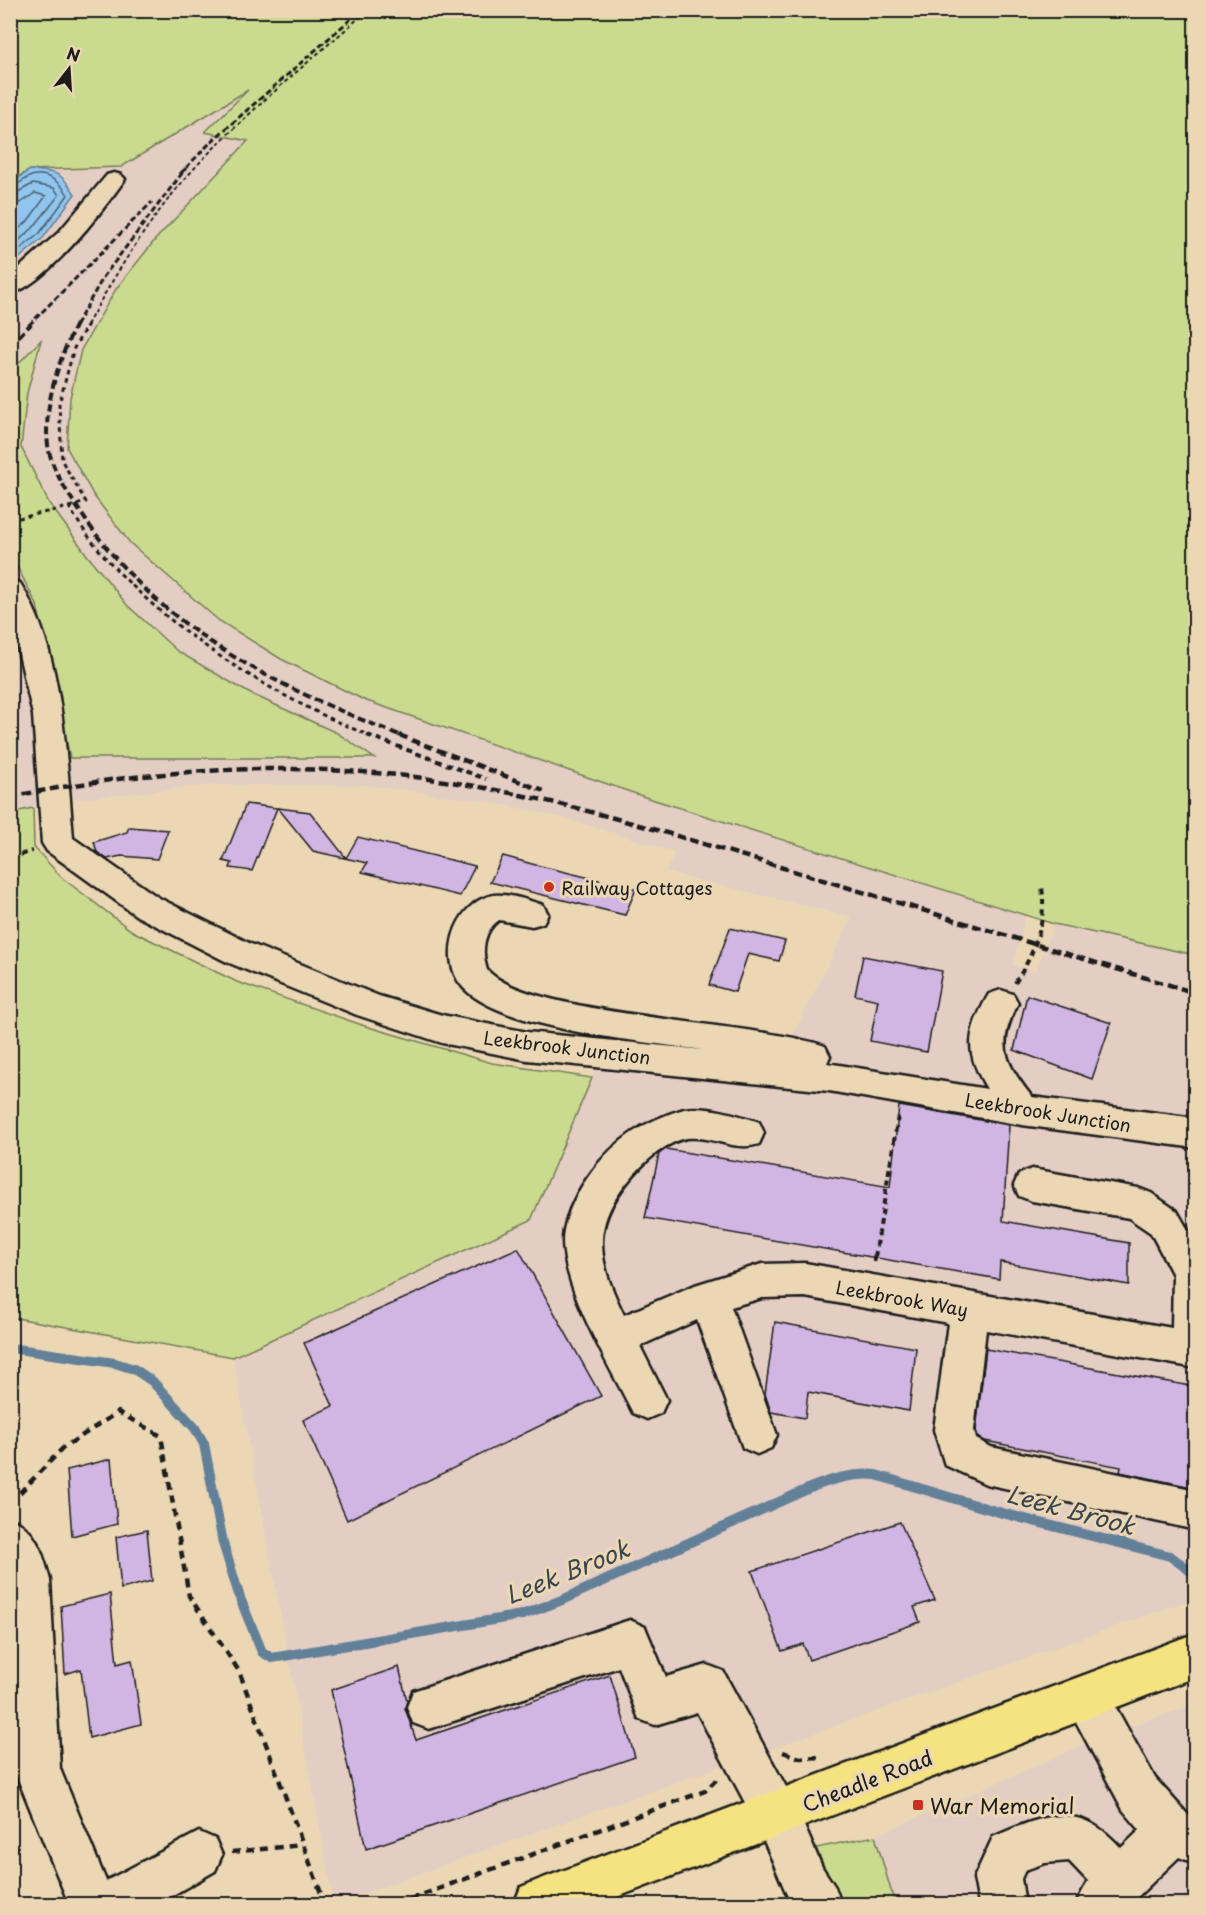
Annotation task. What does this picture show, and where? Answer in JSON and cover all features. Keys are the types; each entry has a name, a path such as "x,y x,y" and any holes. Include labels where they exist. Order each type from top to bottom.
{"highway":[{"name":"Cheadle Road","path":"538,1905 1196,1655"}],"street":[{"path":"10,287 66,241 114,179"},
{"name":"Leekbrook Junction","path":"10,590 24,613 48,715 58,843 148,907 250,958 369,1006 442,1029 526,1046 829,1077 1022,1110 1196,1133"},
{"path":"532,914 496,908 476,921 471,929 466,951 471,972 478,983 518,1002 552,1013 799,1053 866,1071 901,1088"},
{"path":"1001,1003 992,1015 985,1047 1000,1084 1022,1110"},
{"path":"647,1400 590,1281 582,1248 586,1222 597,1192 614,1170 642,1145 665,1130 684,1124 704,1124 746,1133"},
{"path":"1032,1185 1138,1204 1164,1221 1192,1273 1193,1350"},
{"name":"Leekbrook Way","path":"617,1337 708,1297 762,1281 805,1280 1193,1350"},
{"path":"708,1297 757,1436"},
{"path":"969,1310 954,1430 959,1451 986,1465 1196,1510"},
{"path":"10,1538 23,1556 29,1581 37,1769 92,1905"},
{"path":"429,1707 630,1642 655,1703 707,1687 776,1814 805,1884 818,1905"},
{"path":"1085,1697 1139,1794 1184,1836 1145,1860 1108,1894"},
{"path":"1002,1905 997,1878 1009,1853 1044,1838 1064,1836 1085,1844 1103,1860 1108,1894"},
{"path":"112,1905 199,1855"}],"path":[{"path":"10,520 86,502 62,461 59,404 74,348 115,275 185,179 220,141 368,10"},
{"path":"69,507 80,529 131,583 192,637 256,681 300,706 384,741 486,779"},
{"path":"1001,1003 1030,962 1046,903 1042,887"},
{"path":"869,1292 901,1088"},
{"path":"10,1503 63,1448 118,1412 161,1436 189,1596 239,1671 325,1905"},
{"path":"397,1905 705,1791 714,1779 783,1752 800,1758 821,1757 832,1753"},
{"path":"199,1855 303,1845"}],"shaded area":[{"path":"10,11 251,87 206,132 249,140 155,240 116,289 130,543 218,620 281,659 364,700 648,798 1026,914 1013,965 1036,971 1054,924 1195,954 1195,1598 334,1904 233,1357 531,1220 607,1042 779,1063 852,917 666,872 675,852 565,818 490,802 367,785 212,785 68,800 11,813"},
{"path":"1195,1705 1195,1904 895,1904 875,1836 1118,1730"}],"green space":[{"path":"11,11 1195,11 1195,955 1054,924 648,798 364,700 281,659 218,620 130,543 94,496 67,448 70,398 81,350 116,289 155,240 248,141 205,132 248,90 121,167 30,170 11,181"},
{"path":"41,340 27,393 21,447 49,503 87,555 127,605 177,651 249,693 337,733 374,758 70,758 37,605 11,555 10,372"},
{"path":"33,808 34,847 61,877 132,931 237,982 365,1026 492,1063 592,1078 531,1220 233,1357 11,1317 10,813"},
{"path":"875,1836 895,1904 840,1904 816,1848"}],"water":[{"path":"30,170 57,174 75,194 43,238 11,265 11,184"}],"building":[{"path":"246,804 277,808 252,871 230,868 232,863 223,861"},
{"path":"278,808 310,812 346,858 358,837 475,866 460,896 362,872 367,863 313,851"},
{"path":"129,827 168,830 157,859 121,856 107,859 97,852 94,842 127,832"},
{"name":"Railway Cottages","path":"503,856 636,889 625,915 490,882"},
{"path":"730,928 785,941 779,961 748,954 735,992 709,985"},
{"path":"863,956 942,971 927,1052 870,1041 878,1000 855,995"},
{"path":"1027,995 1111,1023 1092,1079 1014,1050"},
{"path":"899,1106 1009,1125 1003,1221 1129,1243 1129,1285 1000,1262 999,1279 645,1218 659,1154 666,1149 890,1187"},
{"path":"518,1248 601,1396 347,1520 303,1420 333,1406 304,1343"},
{"path":"775,1322 916,1348 909,1411 808,1392 805,1418 771,1412 765,1394"},
{"path":"986,1349 1196,1387 1196,1488 1120,1472 1121,1467 985,1441 978,1437 976,1430"},
{"path":"111,1459 117,1524 72,1536 67,1470"},
{"path":"900,1522 935,1600 914,1607 920,1622 809,1660 803,1644 782,1651 752,1571"},
{"path":"147,1530 152,1581 121,1589 116,1537"},
{"path":"110,1594 117,1664 132,1660 141,1724 89,1738 81,1669 65,1674 61,1606"},
{"path":"399,1667 407,1701 405,1708 416,1740 610,1675 635,1757 366,1849 331,1690"}],"waterway":[{"name":"Leek Brook","path":"10,1348 115,1363 134,1369 152,1381 195,1428 204,1444 223,1543 240,1598 262,1652 272,1658 522,1615 562,1600 810,1488 834,1479 859,1475 876,1475 1002,1513 1170,1556 1196,1575"}],"railway":[{"path":"180,174 212,141 361,10"},
{"path":"76,325 104,276 186,168"},
{"path":"29,325 152,202"},
{"path":"10,345 31,324"},
{"path":"76,324 63,353 53,386 47,419 49,451 59,478 69,495 117,560 151,595 188,625 227,652 311,697 402,736"},
{"path":"399,735 544,791"},
{"path":"10,797 55,788 146,776 283,769 375,773 479,787 530,797 630,823 1196,993"}],"place":[{"name":"Railway Cottages","path":"549,887"},
{"name":"War Memorial","path":"918,1805"}]}
